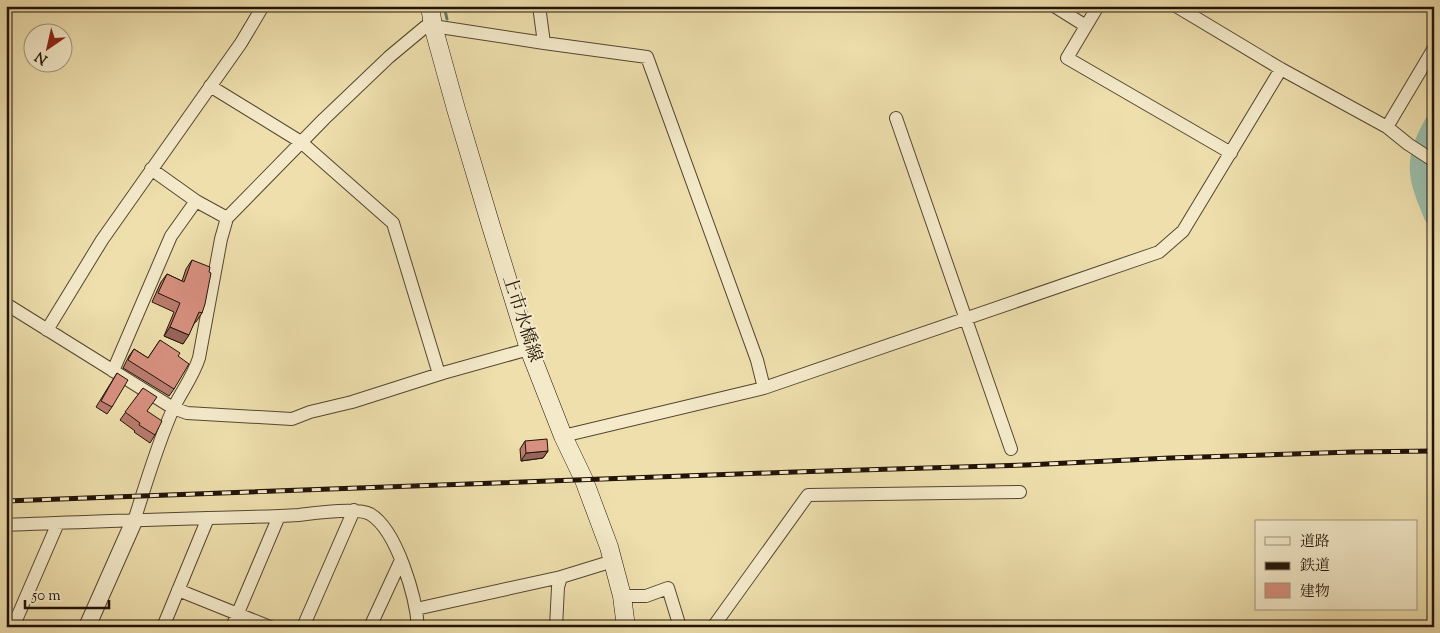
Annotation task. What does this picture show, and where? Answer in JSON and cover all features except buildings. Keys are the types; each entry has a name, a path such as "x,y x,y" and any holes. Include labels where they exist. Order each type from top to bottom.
{"main road":[{"name":"上市水橋線","path":"430,6 433,26 488,217 529,349 563,436 584,480 609,547 622,596 626,627"}],"street":[{"path":"47,330 102,240 240,43 263,6"},
{"path":"539,6 544,44"},
{"path":"1054,6 1086,26"},
{"path":"1098,6 1067,58 1231,153"},
{"path":"1176,6 1281,69 1387,127 1433,161"},
{"path":"87,627 134,521 174,408 194,372 199,358 221,239 227,218 301,142 389,58 425,27 433,26 544,44 647,57 757,360 764,388"},
{"path":"1387,127 1434,48"},
{"path":"563,436 764,388 1160,252 1183,231 1281,69"},
{"path":"210,86 301,142 394,223 439,374"},
{"path":"896,118 1011,449"},
{"path":"151,169 196,200 227,218"},
{"path":"113,371 170,236 196,200"},
{"path":"6,304 174,408 187,413 292,419 310,412 352,402 439,374 529,349"},
{"path":"712,627 808,495 1020,492"},
{"path":"303,627 354,510"},
{"path":"6,525 279,516 354,510 369,514 383,525 391,537 401,560 416,609 418,627"},
{"path":"232,627 279,516"},
{"path":"163,627 208,518"},
{"path":"13,627 58,522"},
{"path":"370,627 401,560"},
{"path":"416,609 561,577 613,561"},
{"path":"556,627 558,587 561,577"},
{"path":"622,596 646,596 668,588 680,627"},
{"path":"178,590 270,627"}],"waterway":[{"path":"444,6 447,19"},
{"path":"1434,124 1422,149 1420,160 1421,180 1434,216"}],"railway":[{"path":"6,501 1026,465 1170,458 1434,451"}]}
